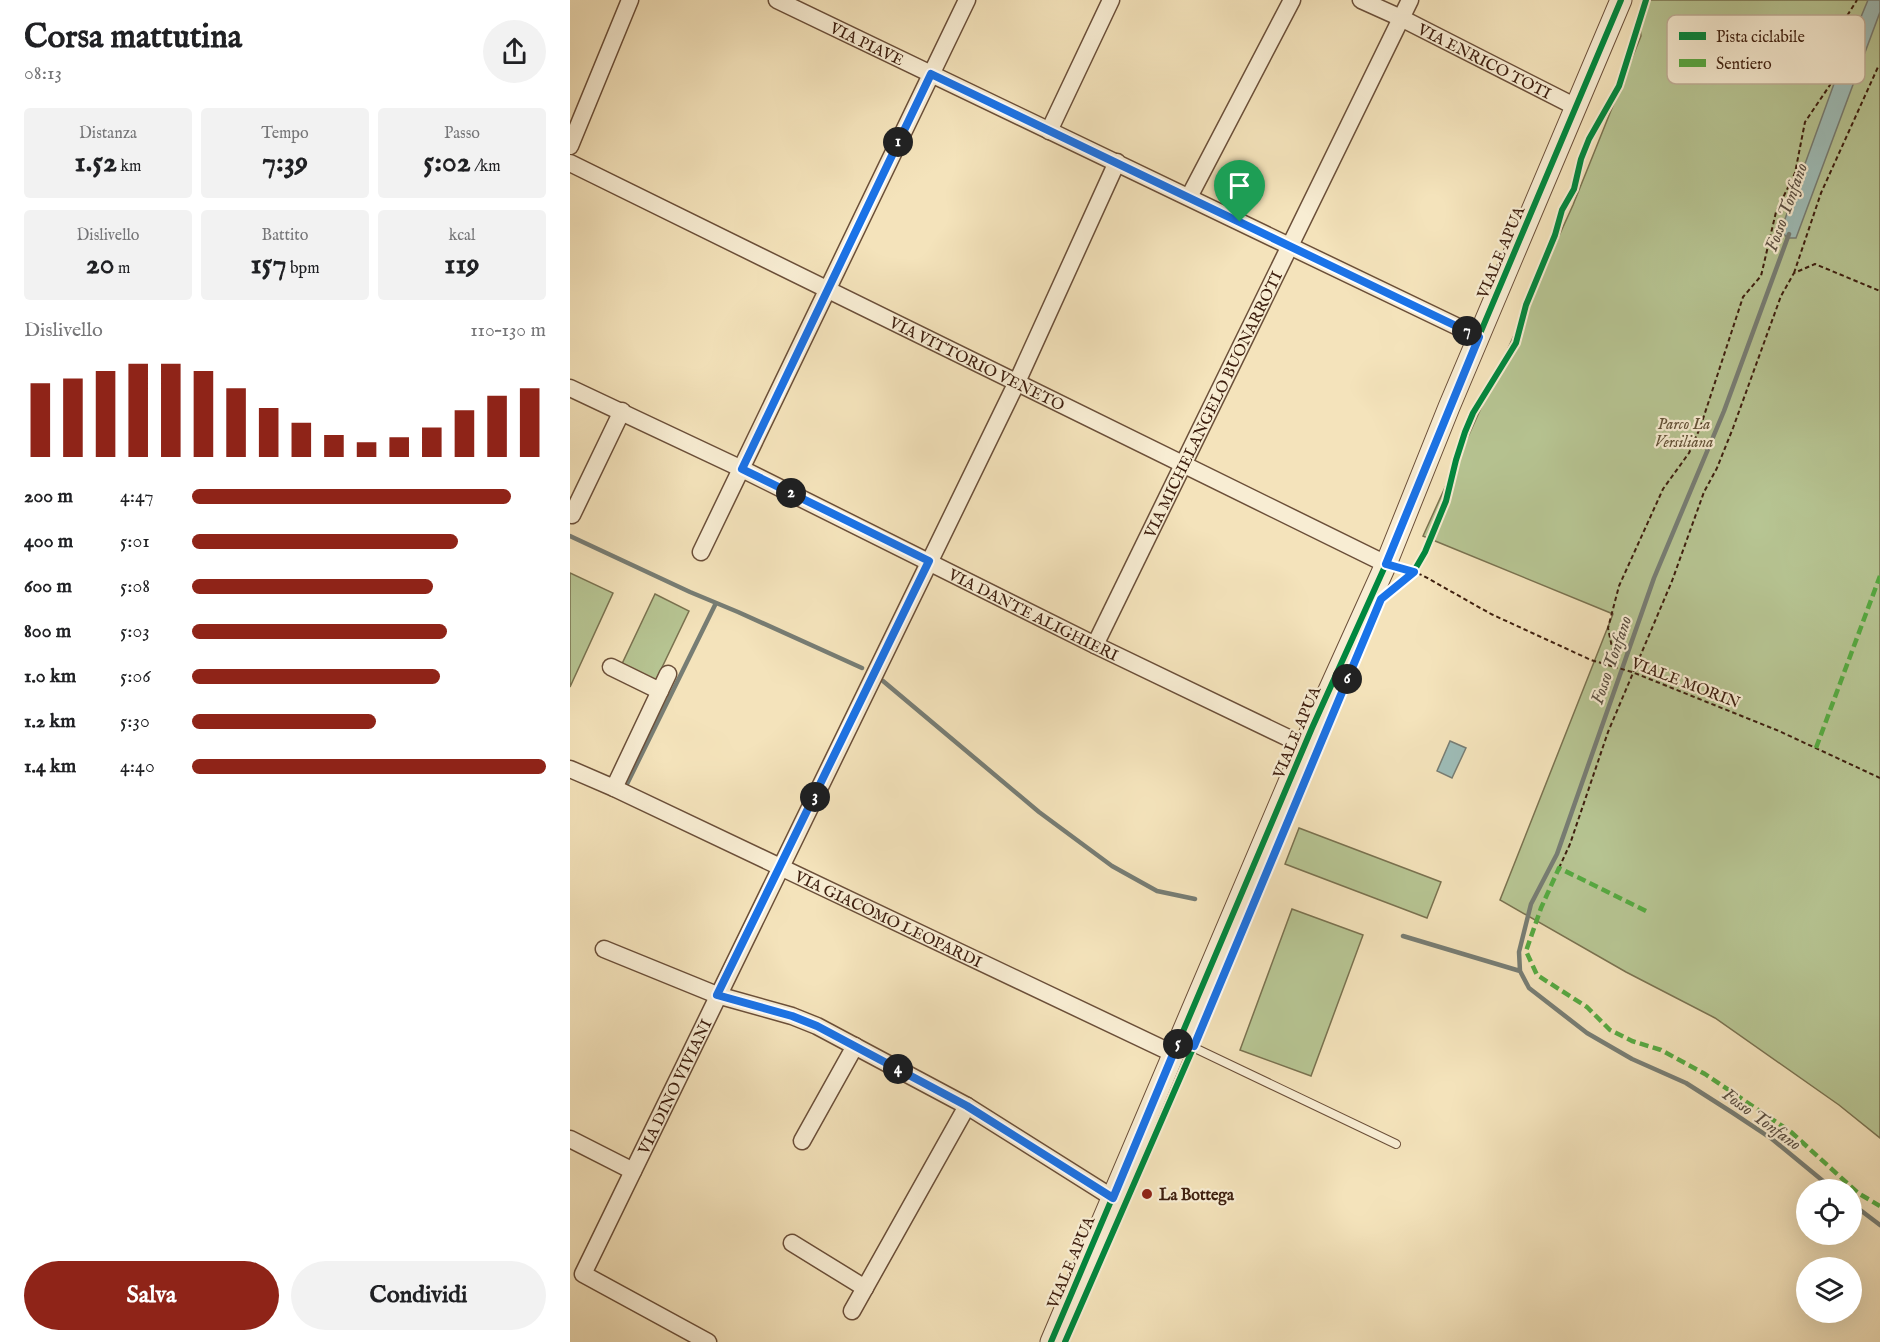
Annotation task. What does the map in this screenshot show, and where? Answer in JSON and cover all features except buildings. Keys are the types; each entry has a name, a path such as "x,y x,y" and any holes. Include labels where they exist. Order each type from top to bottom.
{"street":[{"path":"570,146 630,0"},
{"name":"VIA PIAVE","path":"777,0 1479,337"},
{"path":"700,552 967,0"},
{"path":"1049,131 1111,0"},
{"path":"1189,197 1292,0"},
{"name":"VIA ENRICO TOTI","path":"1361,0 1576,107"},
{"name":"VIA MICHELANGELO BUONARROTI","path":"1095,645 1410,0"},
{"name":"VIALE APUA","path":"1051,1342 1305,746 1386,564 1621,0"},
{"name":"VIA DINO VIVIANI","path":"708,1342 583,1274 1017,382 1118,162"},
{"name":"VIA VITTORIO VENETO","path":"570,163 1386,564"},
{"name":"VIA DANTE ALIGHIERI","path":"570,387 742,469 1095,645 1305,746"},
{"path":"572,514 622,411"},
{"path":"611,668 660,691"},
{"path":"614,788 668,674"},
{"name":"VIA GIACOMO LEOPARDI","path":"570,769 1177,1047"},
{"path":"604,949 717,995 792,1016 817,1026 967,1106 1113,1198"},
{"path":"802,1142 855,1046"},
{"path":"852,1311 967,1106"},
{"path":"570,1139 633,1171"},
{"path":"792,1243 865,1288"}],"lane":[{"path":"1177,1047 1396,1144"}],"path":[{"path":"1848,15 1857,0"},
{"path":"1559,868 1570,844 1608,732 1672,581 1704,492 1717,468 1782,296 1794,273 1821,193 1865,94 1880,66"},
{"path":"1611,667 1612,652 1608,628 1619,586 1663,489 1689,453 1700,428 1743,297 1761,276 1776,212 1795,173 1805,122 1830,84"},
{"path":"1794,273 1815,264 1880,291"},
{"path":"1406,578 1414,572"}],"green space":[{"name":"Parco La Versiliana","path":"1649,0 1880,0 1880,1138 1839,1105 1715,1018 1626,972 1500,900 1613,614 1423,536 1573,205 1641,36 1639,20"},
{"path":"570,573 613,593 570,687"},
{"path":"655,594 689,611 655,682 621,666"},
{"path":"1299,828 1441,882 1427,918 1285,864"},
{"path":"1292,909 1363,935 1311,1076 1240,1050"}],"water":[{"path":"1868,0 1880,0 1880,12 1865,52 1865,15 1862,15"},
{"path":"1834,84 1853,84 1796,238 1787,238 1781,230"},
{"path":"1450,741 1466,748 1452,778 1437,771"}],"waterway":[{"name":"Fosso Tonfano","path":"1789,234 1724,411 1654,578 1557,854 1531,904 1519,952 1520,971 1529,988 1587,1033 1632,1059 1686,1083 1772,1139 1821,1179"},
{"path":"570,536 862,668"},
{"path":"627,784 716,603"},
{"path":"883,681 1039,812 1112,866 1157,891 1195,899"},
{"path":"1403,936 1520,971"},
{"name":"Fosso Tonfano","path":"1862,1211 1880,1225"}],"marked path":[{"path":"1816,748 1880,576"},
{"path":"1646,911 1559,868 1541,908 1526,951 1537,975 1587,1007 1610,1030 1632,1041 1661,1050 1705,1074 1791,1132 1858,1193 1880,1206"}],"cycle path":[{"path":"1051,1342 1312,728 1386,564 1449,407 1621,0"},
{"path":"1065,1342 1194,1046 1381,599 1414,571 1425,552 1446,501 1456,460 1473,413 1516,343 1526,305 1555,235 1562,210 1574,189 1581,159 1589,139 1619,86 1646,0"}],"place":[{"name":"La Bottega","path":"1147,1194"}],"route":[{"path":"931,74 1240,222 1479,337 1386,564 1414,572 1381,599 1194,1046 1179,1040 1113,1198 967,1106 817,1026 792,1016 717,995 929,561 742,469 931,74"}]}
